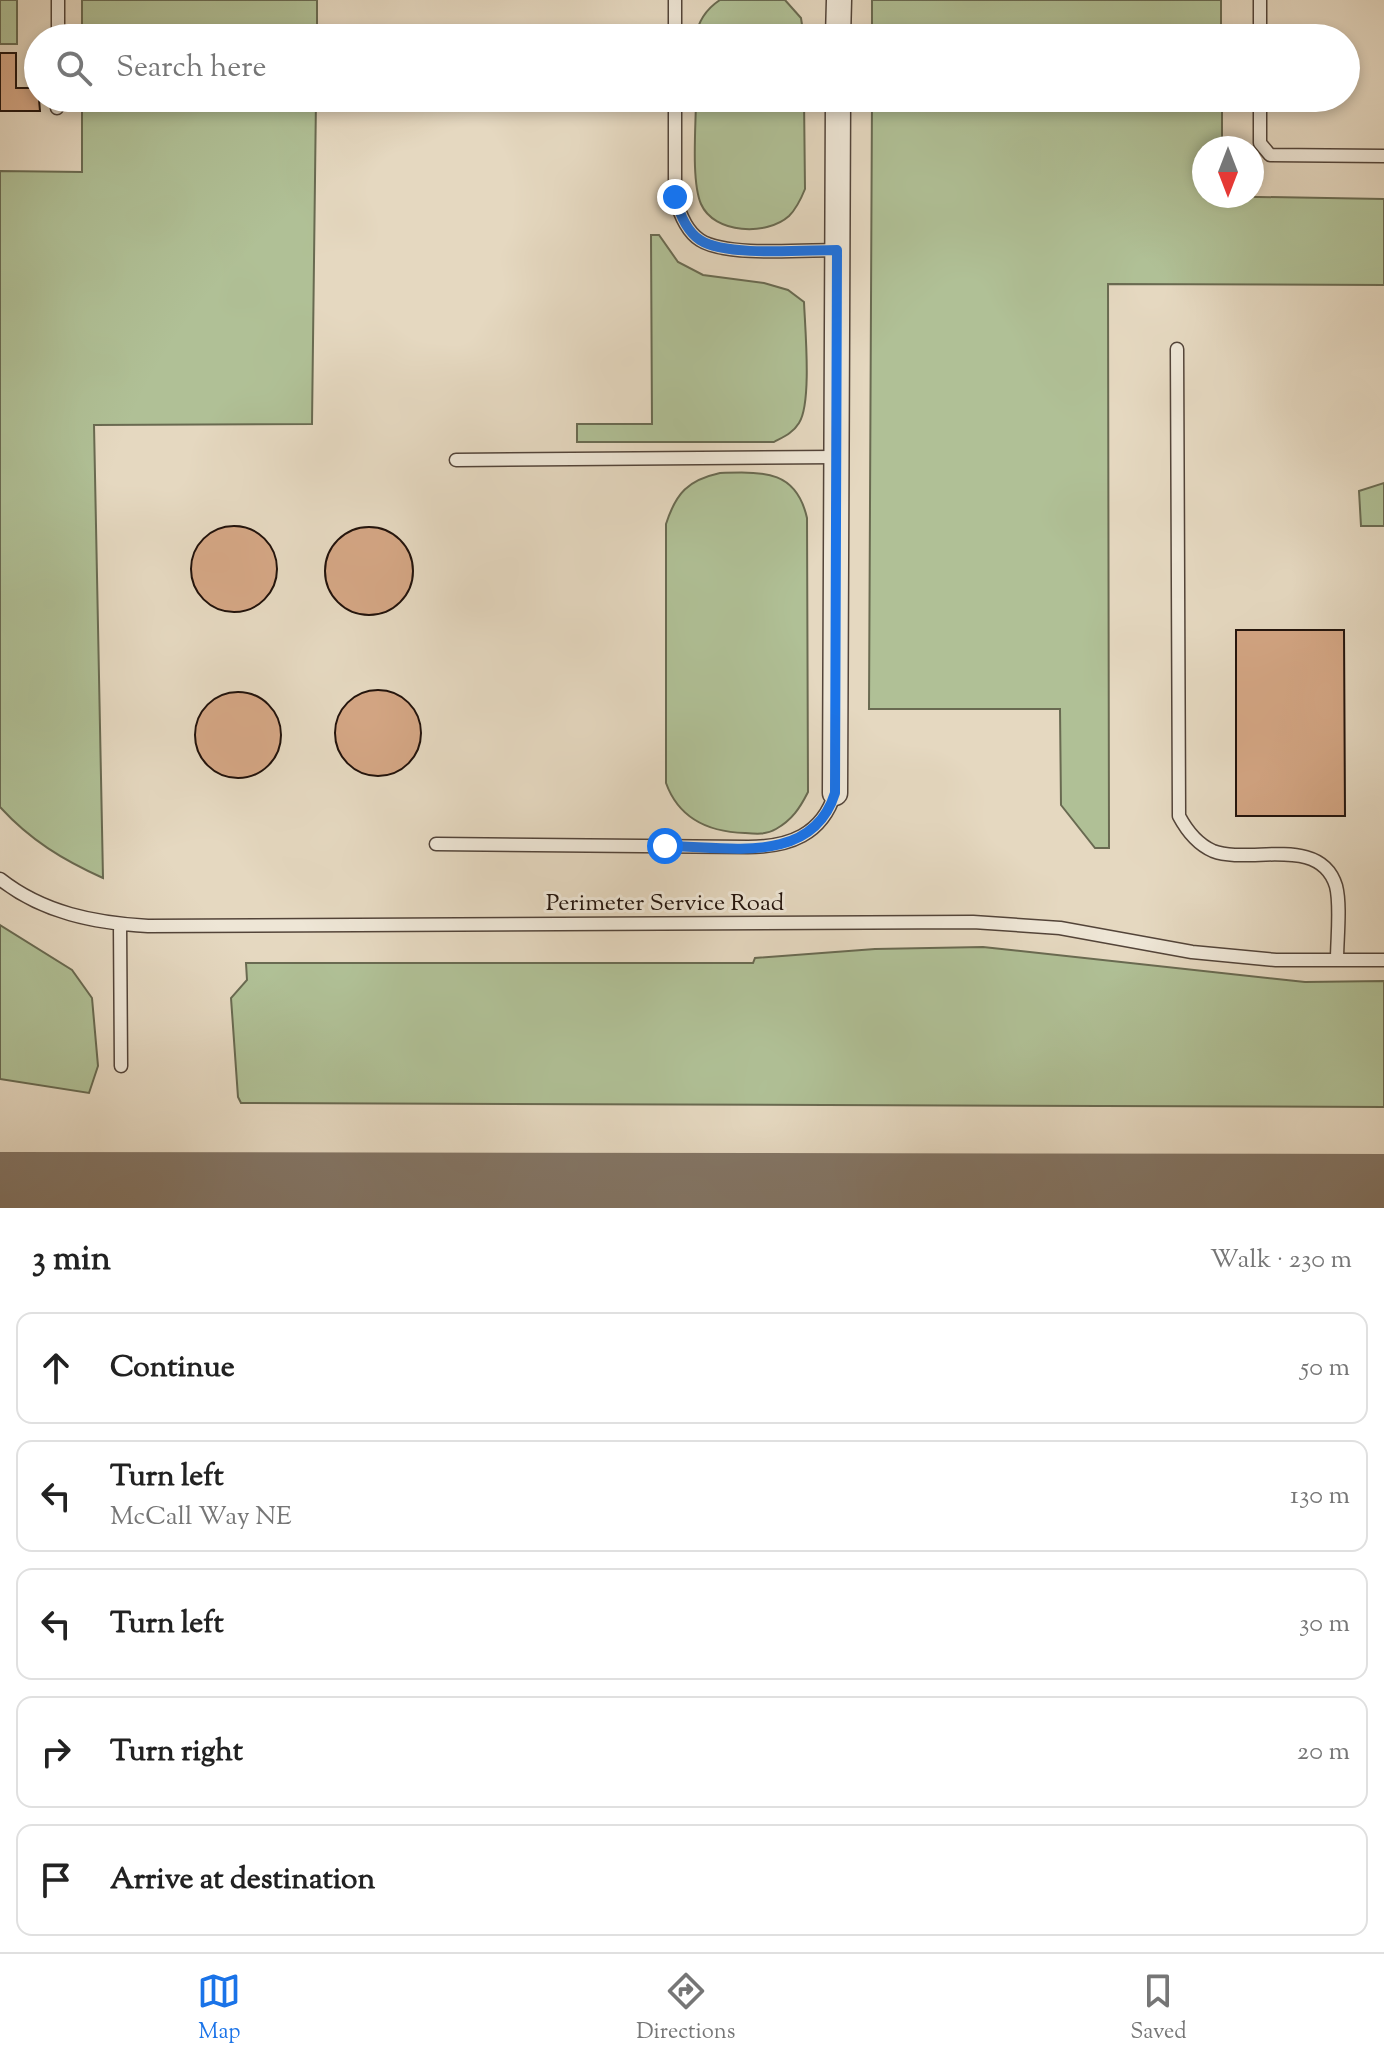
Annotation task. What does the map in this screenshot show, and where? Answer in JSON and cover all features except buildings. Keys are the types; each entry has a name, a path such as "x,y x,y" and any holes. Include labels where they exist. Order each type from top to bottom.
{"street":[{"path":"838,24 839,0"},
{"path":"835,793 838,112"}],"lane":[{"path":"58,0 58,24"},
{"path":"675,0 675,24"},
{"path":"1260,0 1260,24"},
{"path":"675,112 675,197 683,219 697,239 714,247 734,250 837,250"},
{"path":"1260,112 1260,143 1270,155 1384,156"},
{"path":"1177,349 1179,816 1187,831 1213,851 1291,855 1319,864 1336,885 1337,960"},
{"path":"456,460 837,457"},
{"path":"436,844 781,846 813,830 831,806 835,793"},
{"name":"Perimeter Service Road","path":"0,879 11,888 55,910 101,923 148,926 973,922 1060,928 1192,952 1276,960 1384,960"},
{"path":"120,924 121,1066"}],"green space":[{"path":"0,0 17,0 17,44 0,44"},
{"path":"82,0 317,0 317,24 82,24"},
{"path":"720,0 785,0 801,18 802,24 699,24"},
{"path":"872,0 1221,0 1221,24 872,24"},
{"path":"82,112 316,112 312,424 94,425 103,878 48,848 0,807 0,171 82,172"},
{"path":"696,112 804,112 805,189 789,216 768,227 742,229 717,221 708,214 698,194"},
{"path":"872,112 1222,112 1222,136 1192,136 1192,208 1264,208 1264,197 1384,199 1384,285 1108,284 1109,848 1095,848 1061,805 1060,709 869,709"},
{"path":"651,235 659,235 678,262 703,275 764,283 788,290 804,302 805,399 799,423 788,434 774,442 577,442 577,424 652,424"},
{"path":"720,473 763,474 786,482 802,502 807,518 808,792 787,822 761,834 719,830 696,821 679,806 666,783 666,524 679,496 691,484"},
{"path":"1384,483 1384,526 1361,526 1359,491"},
{"path":"0,925 72,970 92,998 98,1066 89,1093 0,1079"},
{"path":"983,947 1305,982 1384,981 1384,1107 241,1103 238,1097 231,998 247,980 246,963 753,963 755,958 875,949"}],"taxiway":[{"path":"0,1191 1384,1193"}],"route":[{"path":"665,846 781,846 813,830 824,818 835,793 837,250 734,250 714,247 697,239 679,211 675,197"}]}
